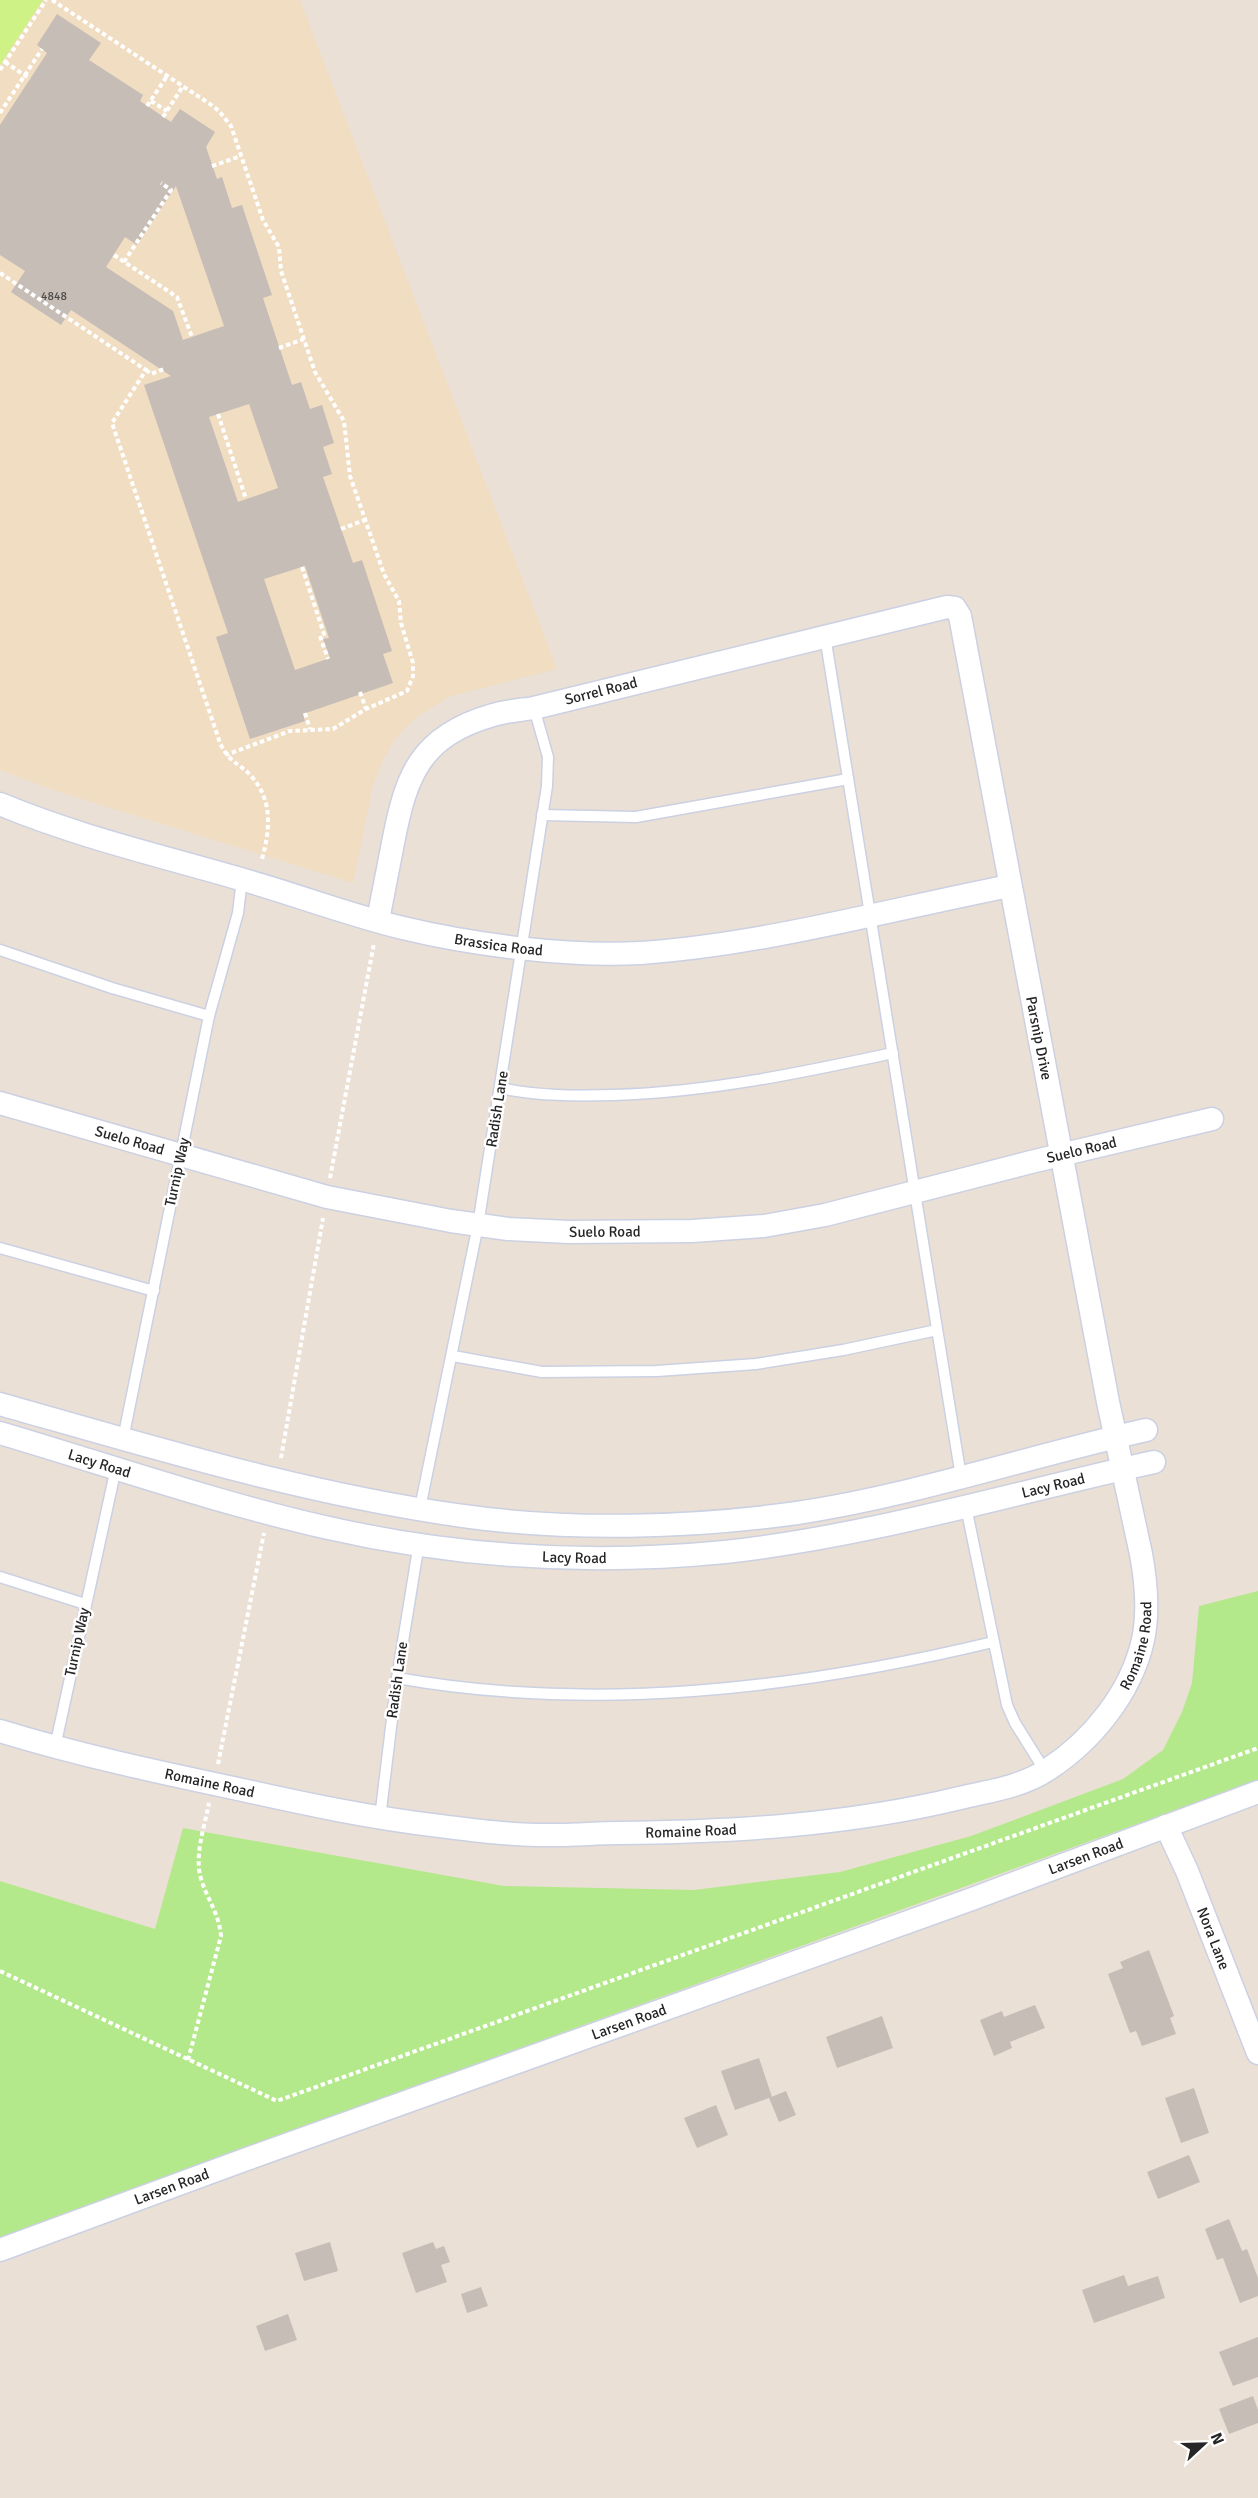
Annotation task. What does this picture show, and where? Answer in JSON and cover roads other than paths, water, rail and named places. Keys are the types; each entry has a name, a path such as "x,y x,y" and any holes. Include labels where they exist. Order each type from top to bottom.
{"street":[{"name":"Sorrel Road","path":"378,920 401,802 410,777 428,750 463,726 494,714 534,708 946,607 955,608"},
{"name":"Parsnip Drive","path":"955,608 960,616 1123,1468"},
{"name":"Brassica Road","path":"0,804 123,848 242,879 402,928 523,947 598,953 649,952 731,944 1010,886"},
{"name":"Suelo Road","path":"0,1103 327,1197 478,1225 568,1232 692,1231 774,1224 825,1215 915,1194 1062,1155 1212,1119"},
{"name":"Lacy Road","path":"0,1404 301,1486 461,1516 622,1526 690,1524 828,1508 961,1478 1146,1430"},
{"name":"Lacy Road","path":"0,1433 268,1514 335,1529 471,1552 551,1557 618,1557 712,1552 818,1538 966,1508 1154,1462"},
{"name":"Romaine Road","path":"0,1731 54,1747 213,1784 380,1818 491,1832 555,1835 691,1833 813,1823 891,1812 1007,1787 1045,1771 1080,1746 1097,1730 1122,1688 1143,1639 1145,1577 1123,1468"},
{"name":"Larsen Road","path":"0,2250 274,2149 961,1903 1258,1792"},
{"name":"Nora Lane","path":"1166,1826 1187,1871 1258,2052"}],"lane":[{"path":"825,636 961,1478"},
{"name":"Radish Lane","path":"420,1508 453,1356 478,1225 547,786 548,757 534,708"},
{"path":"542,815 636,817 848,779"},
{"name":"Turnip Way","path":"123,1439 208,1016 239,907 242,879"},
{"path":"0,950 112,988 208,1016"},
{"path":"500,1088 526,1094 580,1096 691,1090 769,1079 892,1053"},
{"path":"0,1248 154,1291"},
{"path":"453,1356 542,1372 657,1371 756,1364 843,1350 937,1330"},
{"name":"Turnip Way","path":"54,1747 116,1468"},
{"path":"966,1508 1007,1705 1015,1723 1045,1771"},
{"name":"Radish Lane","path":"380,1818 397,1678 419,1543"},
{"path":"0,1577 85,1604"},
{"path":"397,1678 448,1687 521,1693 580,1695 676,1692 749,1686 841,1674 993,1642"}]}
